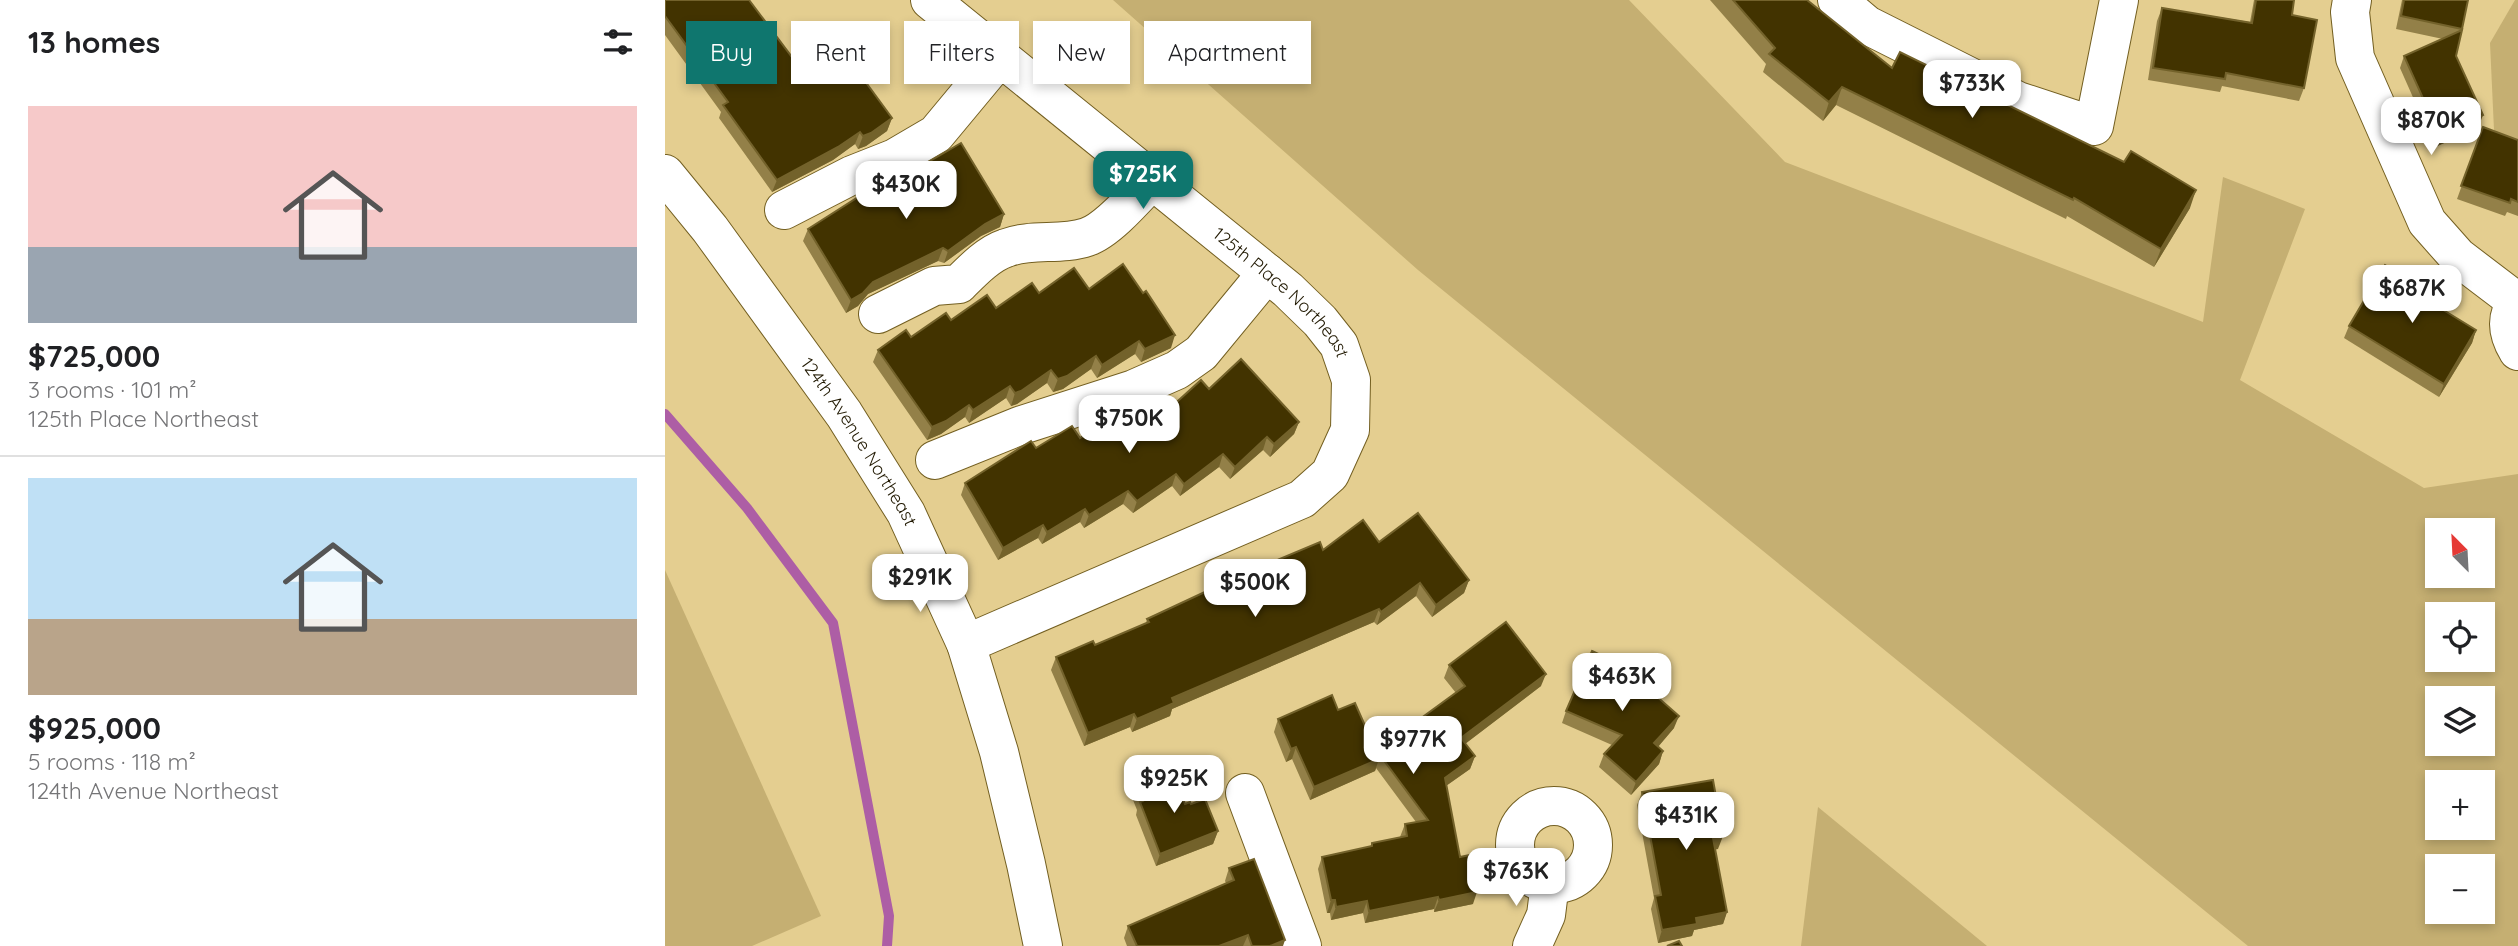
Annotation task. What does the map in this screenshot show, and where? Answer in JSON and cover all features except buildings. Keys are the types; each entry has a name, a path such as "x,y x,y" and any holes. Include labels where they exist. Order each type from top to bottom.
{"street":[{"name":"125th Place Northeast","path":"930,0 956,21"},
{"path":"1837,0 1867,25 2018,101 2094,126 2119,0"},
{"path":"2352,0 2350,12 2355,58 2427,222 2458,257 2517,300 2510,314 2508,327 2511,340 2518,351"},
{"name":"125th Place Northeast","path":"966,644 1302,499 1330,474 1350,430 1351,380 1339,345 1320,321 1267,273 1019,72"},
{"path":"784,210 852,175 895,158 936,134 978,84"},
{"name":"124th Avenue Northeast","path":"665,174 710,229 844,414 906,513 966,644 999,752 1043,946"},
{"path":"878,314 934,286 959,284 972,270 1006,247 1054,244 1089,237 1126,207 1152,180"},
{"path":"935,460 1019,426 1134,389 1177,370 1201,353 1267,273"},
{"path":"1245,793 1302,946"},
{"path":"1532,946 1546,915 1550,883"}],"shaded area":[{"path":"1113,0 1629,0 1785,162 2203,322 2223,177 2305,209 2240,380 2424,488 2518,474 2518,946 2248,946 1418,270 1208,84 1311,84 1311,21 1144,21 1144,27"},
{"path":"2515,0 2518,0 2518,145 2494,130 2490,43"},
{"path":"665,570 821,916 752,946 665,946"},
{"path":"1818,807 1987,946 1801,946"}],"waterway":[{"path":"665,414 747,508 833,623 889,916 887,946"}]}
